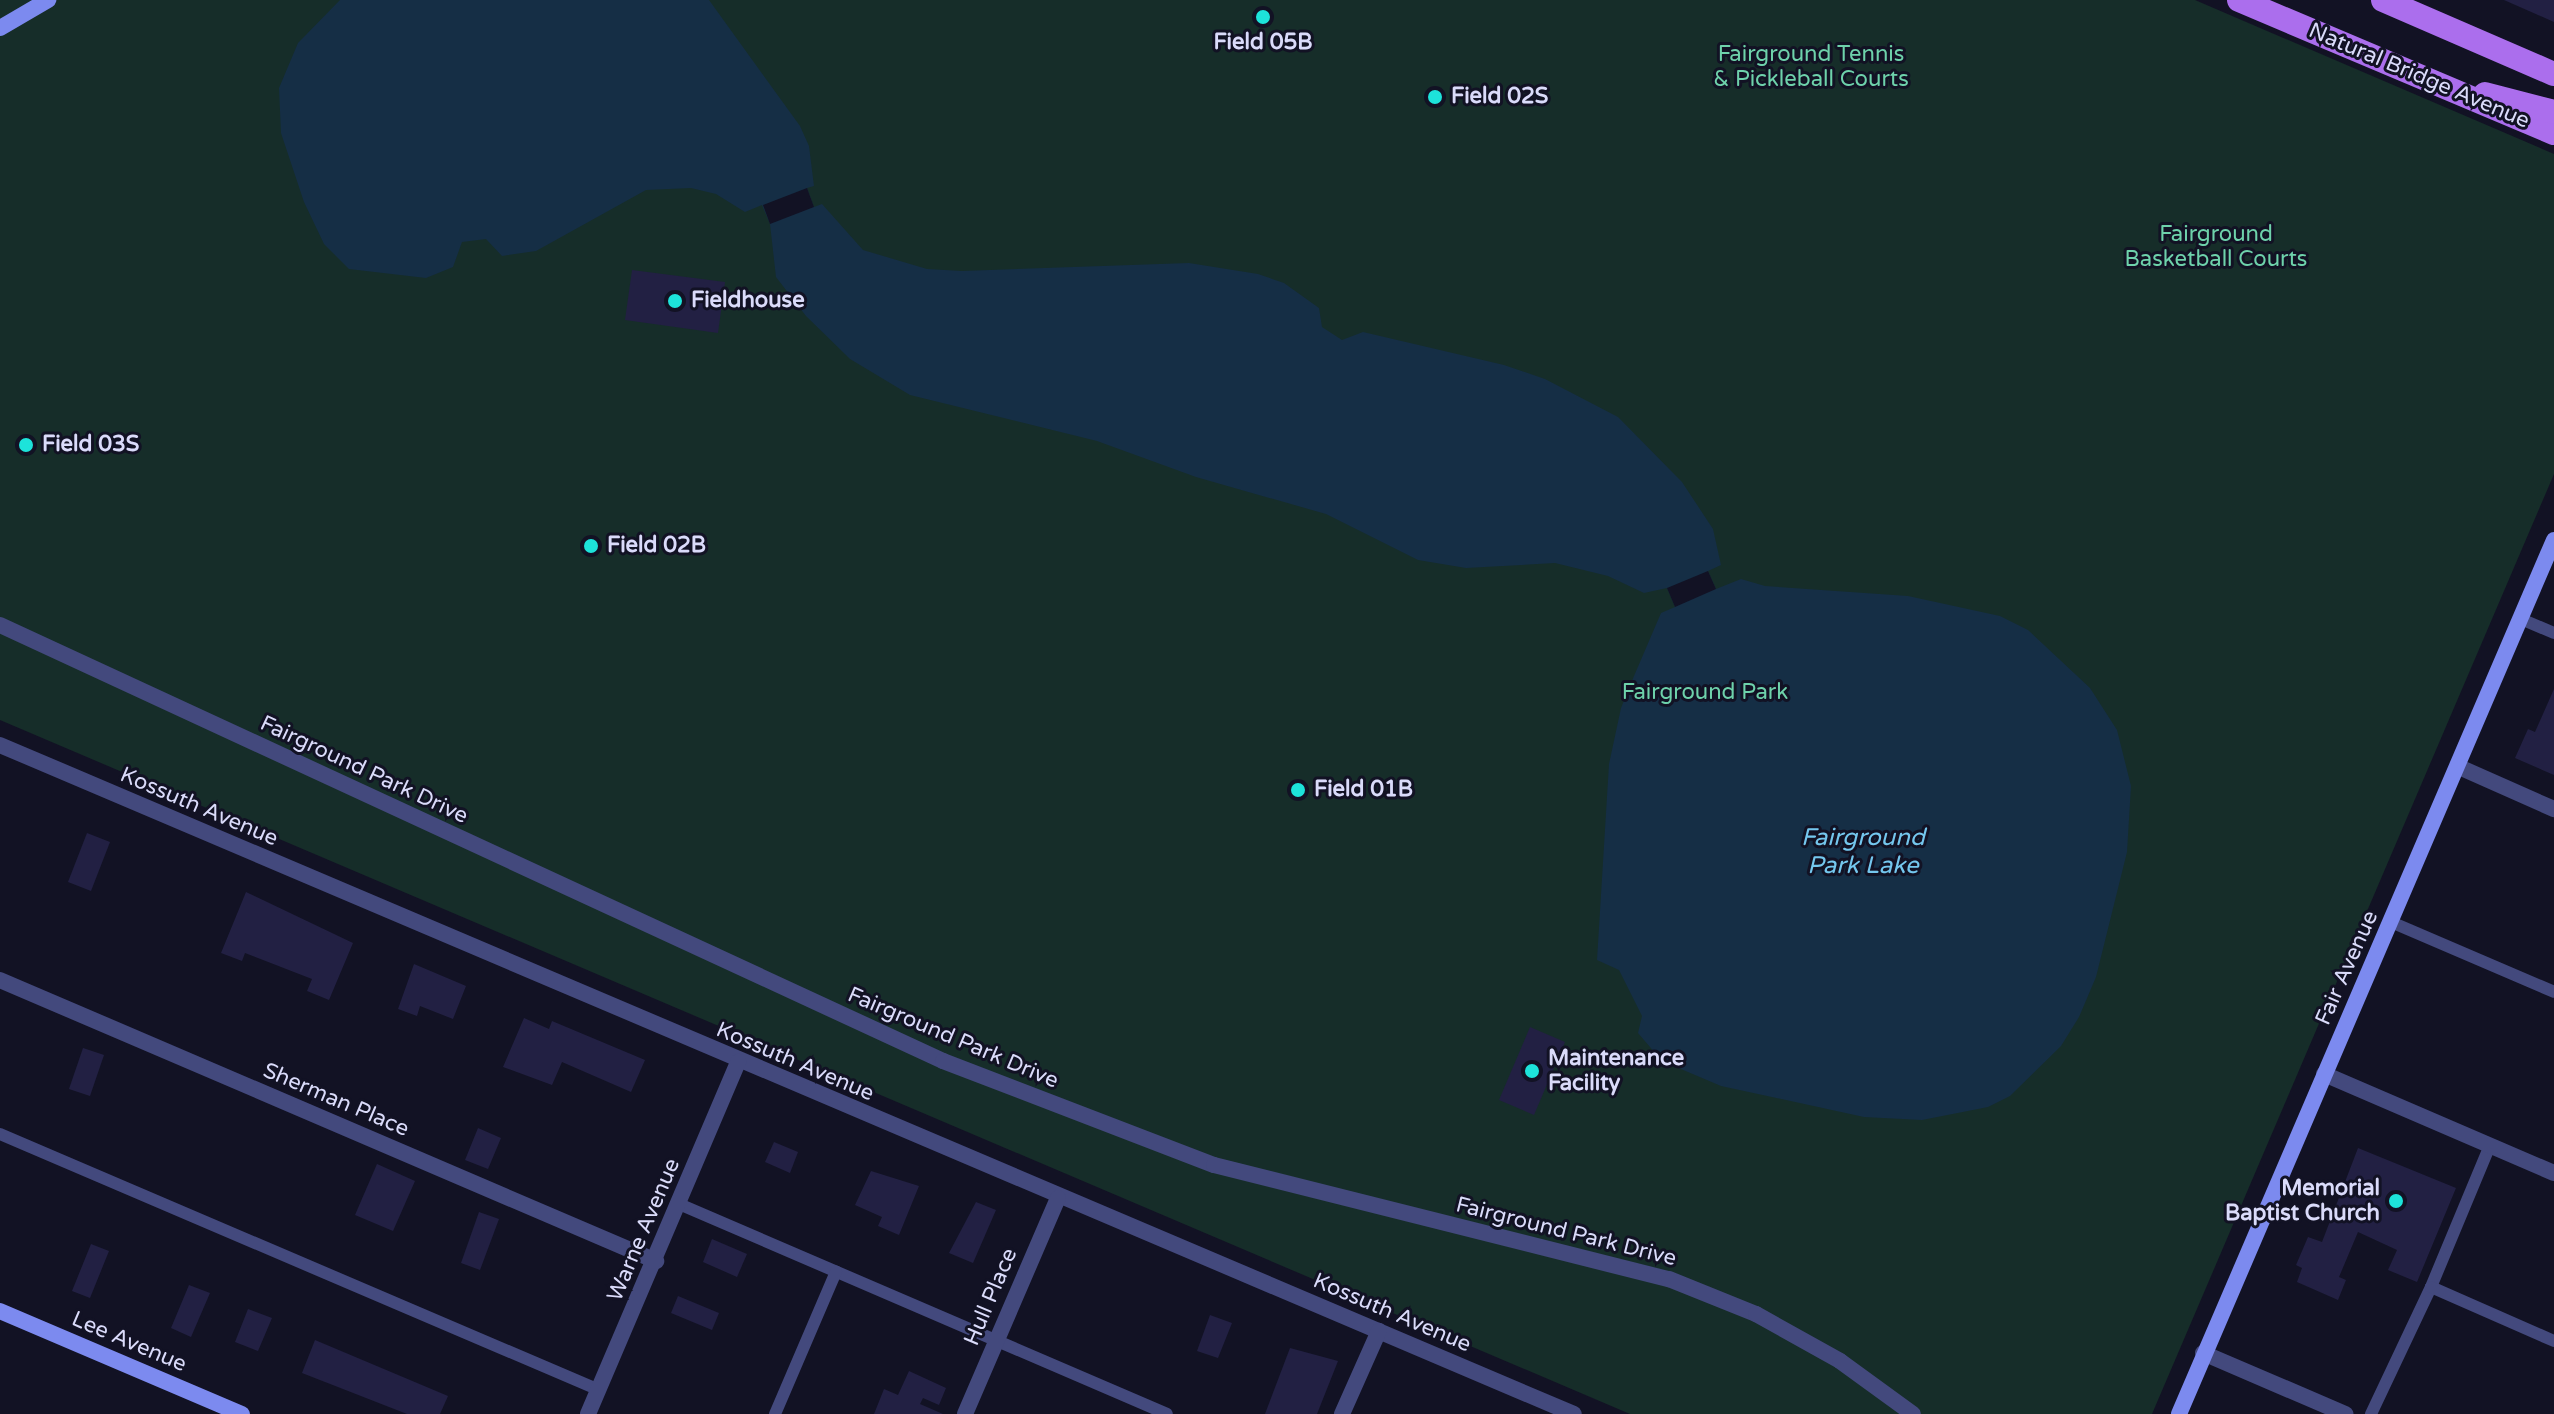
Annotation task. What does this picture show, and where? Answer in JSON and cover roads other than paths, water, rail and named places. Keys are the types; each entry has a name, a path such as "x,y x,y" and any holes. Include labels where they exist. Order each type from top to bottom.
{"main road":[{"name":"Natural Bridge Avenue","path":"2239,0 2554,133"},
{"path":"2383,0 2554,74"},
{"path":"2440,85 2554,112"}],"street":[{"path":"0,28 48,0"},
{"name":"Fair Avenue","path":"2179,1414 2554,540"},
{"name":"Fairground Park Drive","path":"0,625 943,1061 1214,1165 1669,1279 1756,1314 1816,1347 1913,1414"},
{"name":"Kossuth Avenue","path":"0,745 738,1062 1574,1414"},
{"path":"2459,767 2554,809"},
{"name":"Sherman Place","path":"0,980 656,1261"},
{"name":"Warne Avenue","path":"588,1414 656,1261 738,1062"},
{"path":"2324,1074 2554,1173"},
{"name":"Hull Place","path":"965,1414 1058,1198"},
{"name":"Lee Avenue","path":"0,1311 242,1414"},
{"path":"1342,1414 1379,1331"},
{"path":"2203,1353 2345,1414"}],"lane":[{"path":"2521,619 2554,633"},
{"path":"2391,922 2554,992"},
{"path":"0,1134 599,1390"},
{"path":"2371,1414 2431,1287 2490,1145"},
{"path":"679,1204 1158,1412"},
{"path":"775,1414 836,1272"},
{"path":"2431,1287 2554,1341"}],"water":[{"name":"Fairground Park Lake","path":"340,0 709,0 800,126 809,146 814,186 807,188 814,207 822,204 863,250 927,269 962,271 1189,263 1258,274 1284,283 1319,308 1322,327 1342,340 1363,332 1504,365 1545,379 1618,417 1682,482 1713,529 1721,565 1708,571 1716,589 1741,579 1765,586 1908,596 2000,616 2028,630 2090,688 2117,730 2131,786 2127,852 2096,977 2079,1017 2061,1046 2010,1096 1988,1107 1922,1120 1864,1117 1721,1086 1662,1061 1638,1033 1642,1016 1619,970 1597,960 1609,764 1621,708 1634,676 1661,613 1675,607 1667,588 1644,593 1608,576 1555,563 1466,568 1418,560 1326,514 1196,477 1097,441 910,395 850,359 806,316 776,277 770,224 762,205 745,212 716,194 691,188 646,190 536,251 502,256 486,239 462,242 453,267 426,278 349,269 324,244 304,202 281,133 279,88 298,43"}],"place":[{"name":"Field 05B","path":"1263,17"},
{"name":"Field 02S","path":"1435,97"},
{"name":"Fieldhouse","path":"675,301"},
{"name":"Field 03S","path":"26,445"},
{"name":"Field 02B","path":"591,546"},
{"name":"Field 01B","path":"1298,790"},
{"name":"Maintenance Facility","path":"1532,1071"},
{"name":"Memorial Baptist Church","path":"2396,1201"}],"park label":[{"name":"Fairground Tennis & Pickleball Courts","path":"1811,66"},
{"name":"Fairground Basketball Courts","path":"2216,246"},
{"name":"Fairground Park","path":"1705,693"}]}
